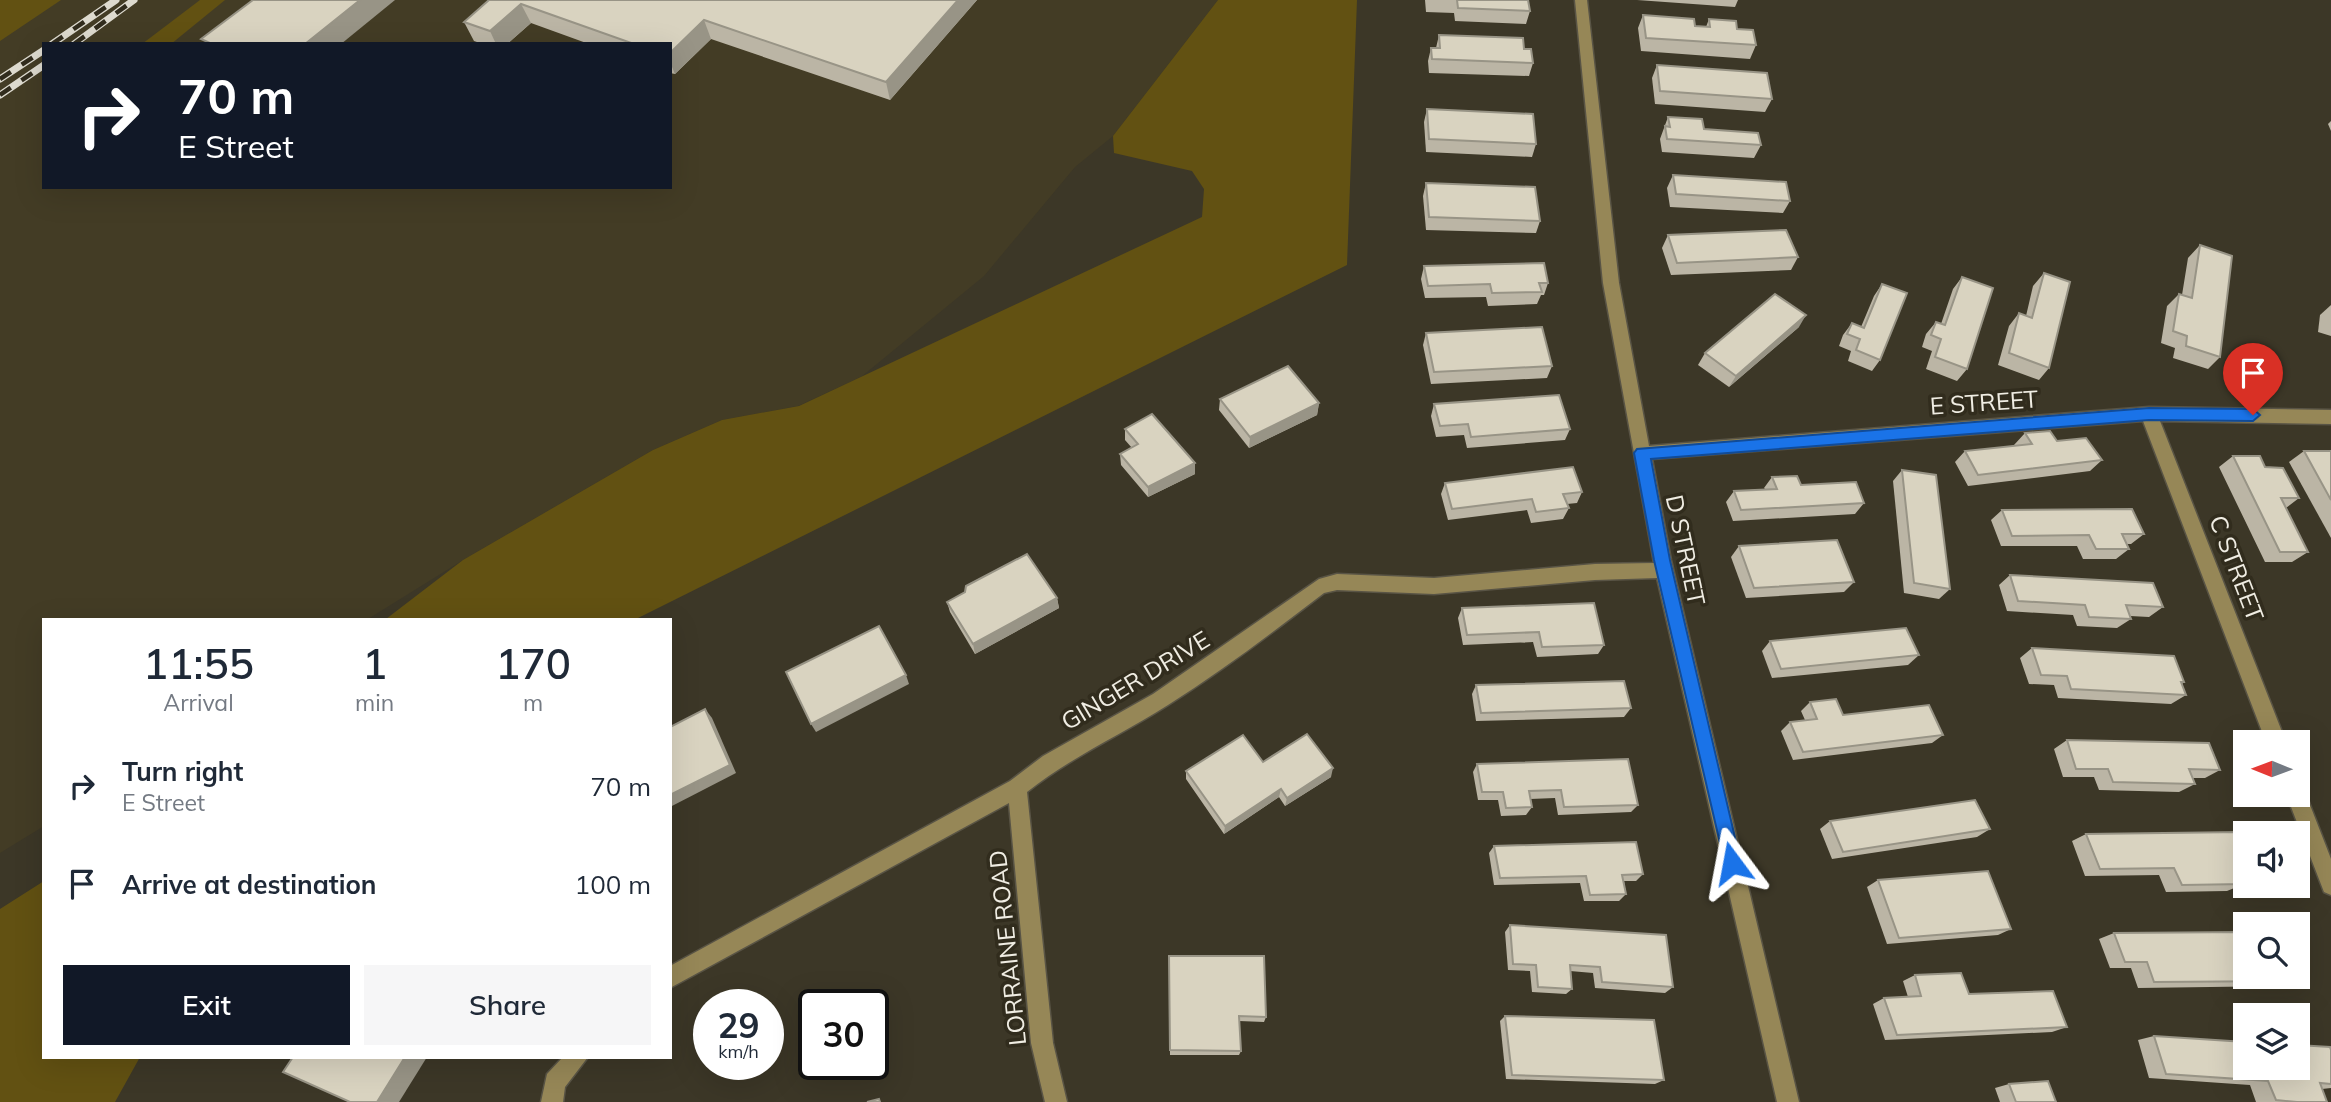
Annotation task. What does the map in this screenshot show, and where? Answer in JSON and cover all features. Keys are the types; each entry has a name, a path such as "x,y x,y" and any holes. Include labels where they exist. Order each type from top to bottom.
{"street":[{"name":"D STREET","path":"1581,0 1611,283 1642,453 1664,570 1788,1102"},
{"name":"E STREET","path":"1642,453 2149,414 2331,417"},
{"name":"C STREET","path":"2149,414 2271,730"},
{"name":"GINGER DRIVE","path":"672,977 1017,788 1050,762 1160,700 1227,655 1319,587 1337,582 1434,586 1595,572 1664,570"},
{"name":"LORRAINE ROAD","path":"1017,788 1042,1043 1056,1102"},
{"path":"2301,807 2331,886"},
{"path":"552,1102 555,1082 575,1059"}],"shaded area":[{"path":"0,0 1218,0 1113,136 1075,167 984,276 861,377 798,406 722,420 653,450 463,560 370,618 42,618 42,827 0,853"},
{"path":"0,0 61,0 0,41"},
{"path":"200,0 225,0 173,42 145,42"},
{"path":"1218,0 1357,0 1347,265 638,618 387,618 463,560 653,450 722,420 799,406 1202,217 1204,189 1192,171 1114,153 1113,136"},
{"path":"42,882 42,1059 139,1059 115,1102 0,1102 0,909"}],"building":[{"path":"253,0 360,0 308,42 208,42 201,39"},
{"path":"489,0 958,0 886,82 704,20 672,51 672,42 628,42 521,4 490,31 464,22"},
{"path":"1457,0 1528,0 1530,11 1458,8"},
{"path":"1643,15 1694,19 1695,26 1710,27 1709,19 1736,21 1737,29 1753,30 1756,45 1646,38"},
{"path":"1439,35 1523,38 1524,49 1531,49 1533,63 1432,59 1431,48 1440,48"},
{"path":"1657,65 1767,73 1772,99 1660,91"},
{"path":"1427,109 1533,114 1536,144 1429,139"},
{"path":"1668,117 1702,119 1704,129 1758,133 1761,145 1667,139 1665,126 1670,127"},
{"path":"1673,175 1786,182 1790,201 1676,194"},
{"path":"1426,183 1535,187 1540,221 1429,217"},
{"path":"1786,230 1798,257 1677,263 1668,235"},
{"path":"2200,245 2232,256 2220,357 2186,346 2187,336 2173,331 2179,294 2192,298"},
{"path":"1544,263 1548,283 1539,283 1542,292 1492,293 1490,284 1428,286 1424,266"},
{"path":"2044,273 2070,282 2049,368 2009,353 2019,313 2032,318"},
{"path":"1962,277 1993,288 1967,369 1935,357 1941,339 1931,335 1936,322 1945,325"},
{"path":"1882,284 1907,293 1880,360 1856,350 1860,339 1847,334 1852,323 1864,328"},
{"path":"1775,294 1806,315 1736,376 1705,353"},
{"path":"1542,327 1552,366 1434,372 1426,333"},
{"path":"1288,366 1319,403 1250,437 1220,399"},
{"path":"1559,395 1570,429 1471,437 1468,424 1440,426 1434,404"},
{"path":"1152,414 1195,463 1148,487 1120,454 1138,444 1125,429"},
{"path":"2050,431 2057,441 2086,438 2102,460 1978,475 1965,451 2032,444 2025,433"},
{"path":"2304,451 2331,451 2331,500"},
{"path":"2233,456 2260,456 2265,467 2283,468 2299,498 2281,498 2308,552 2280,552"},
{"path":"1573,467 1582,492 1563,494 1569,508 1536,512 1532,499 1452,509 1445,483"},
{"path":"1902,470 1936,475 1950,589 1914,583"},
{"path":"1797,476 1801,485 1856,482 1864,503 1741,510 1734,491 1777,489 1772,477"},
{"path":"2132,509 2144,534 2122,534 2129,549 2096,549 2089,535 2012,536 2002,510"},
{"path":"1837,540 1854,582 1754,588 1739,546"},
{"path":"1027,554 1057,598 973,644 947,602 965,592 966,586"},
{"path":"2010,575 2153,583 2163,607 2126,605 2131,619 2089,617 2085,605 2018,601"},
{"path":"1594,603 1604,645 1542,647 1539,632 1467,635 1462,608"},
{"path":"879,626 906,675 811,724 786,672"},
{"path":"1906,628 1919,655 1781,669 1770,641"},
{"path":"2032,648 2174,656 2186,695 2071,689 2067,676 2041,675"},
{"path":"1624,681 1631,708 1481,713 1476,685"},
{"path":"1836,699 1843,715 1929,705 1943,735 1803,752 1790,722 1817,719 1810,702"},
{"path":"705,709 730,765 672,794 672,726"},
{"path":"1307,734 1333,768 1287,798 1281,789 1225,826 1186,771 1243,735 1263,762"},
{"path":"2067,740 2209,743 2220,770 2189,769 2195,784 2113,782 2108,769 2076,769"},
{"path":"1628,759 1638,805 1564,807 1561,790 1529,791 1532,807 1506,808 1503,792 1482,792 1477,764"},
{"path":"1975,800 1990,829 1843,852 1830,821"},
{"path":"2233,832 2233,884 2182,885 2174,868 2100,869 2086,834"},
{"path":"1636,842 1643,874 1622,875 1626,894 1590,895 1586,876 1500,878 1494,846"},
{"path":"1988,871 2011,929 1899,938 1878,880"},
{"path":"1510,925 1666,935 1673,987 1602,982 1600,967 1570,965 1572,989 1538,987 1536,965 1513,964"},
{"path":"2233,932 2233,981 2154,982 2147,962 2125,962 2114,933"},
{"path":"1169,956 1264,956 1266,1017 1239,1016 1241,1051 1170,1050"},
{"path":"1961,973 1969,994 2053,991 2067,1027 1897,1035 1884,998 1921,996 1915,975"},
{"path":"1505,1016 1654,1020 1664,1080 1512,1075"},
{"path":"2154,1036 2233,1041 2233,1079 2166,1074"},
{"path":"2310,1046 2330,1047 2331,1084 2320,1083 2327,1102 2276,1100 2268,1081 2253,1080 2310,1080"},
{"path":"292,1059 404,1059 377,1102 350,1102 283,1072"},
{"path":"2048,1081 2056,1102 2016,1102 2009,1084"}],"railway":[{"path":"55,42 116,0"},
{"path":"77,42 134,0"},
{"path":"0,79 42,51"},
{"path":"0,95 42,66"}],"route":[{"path":"1732,863 1662,560 1642,453 2149,414 2253,415"}]}
